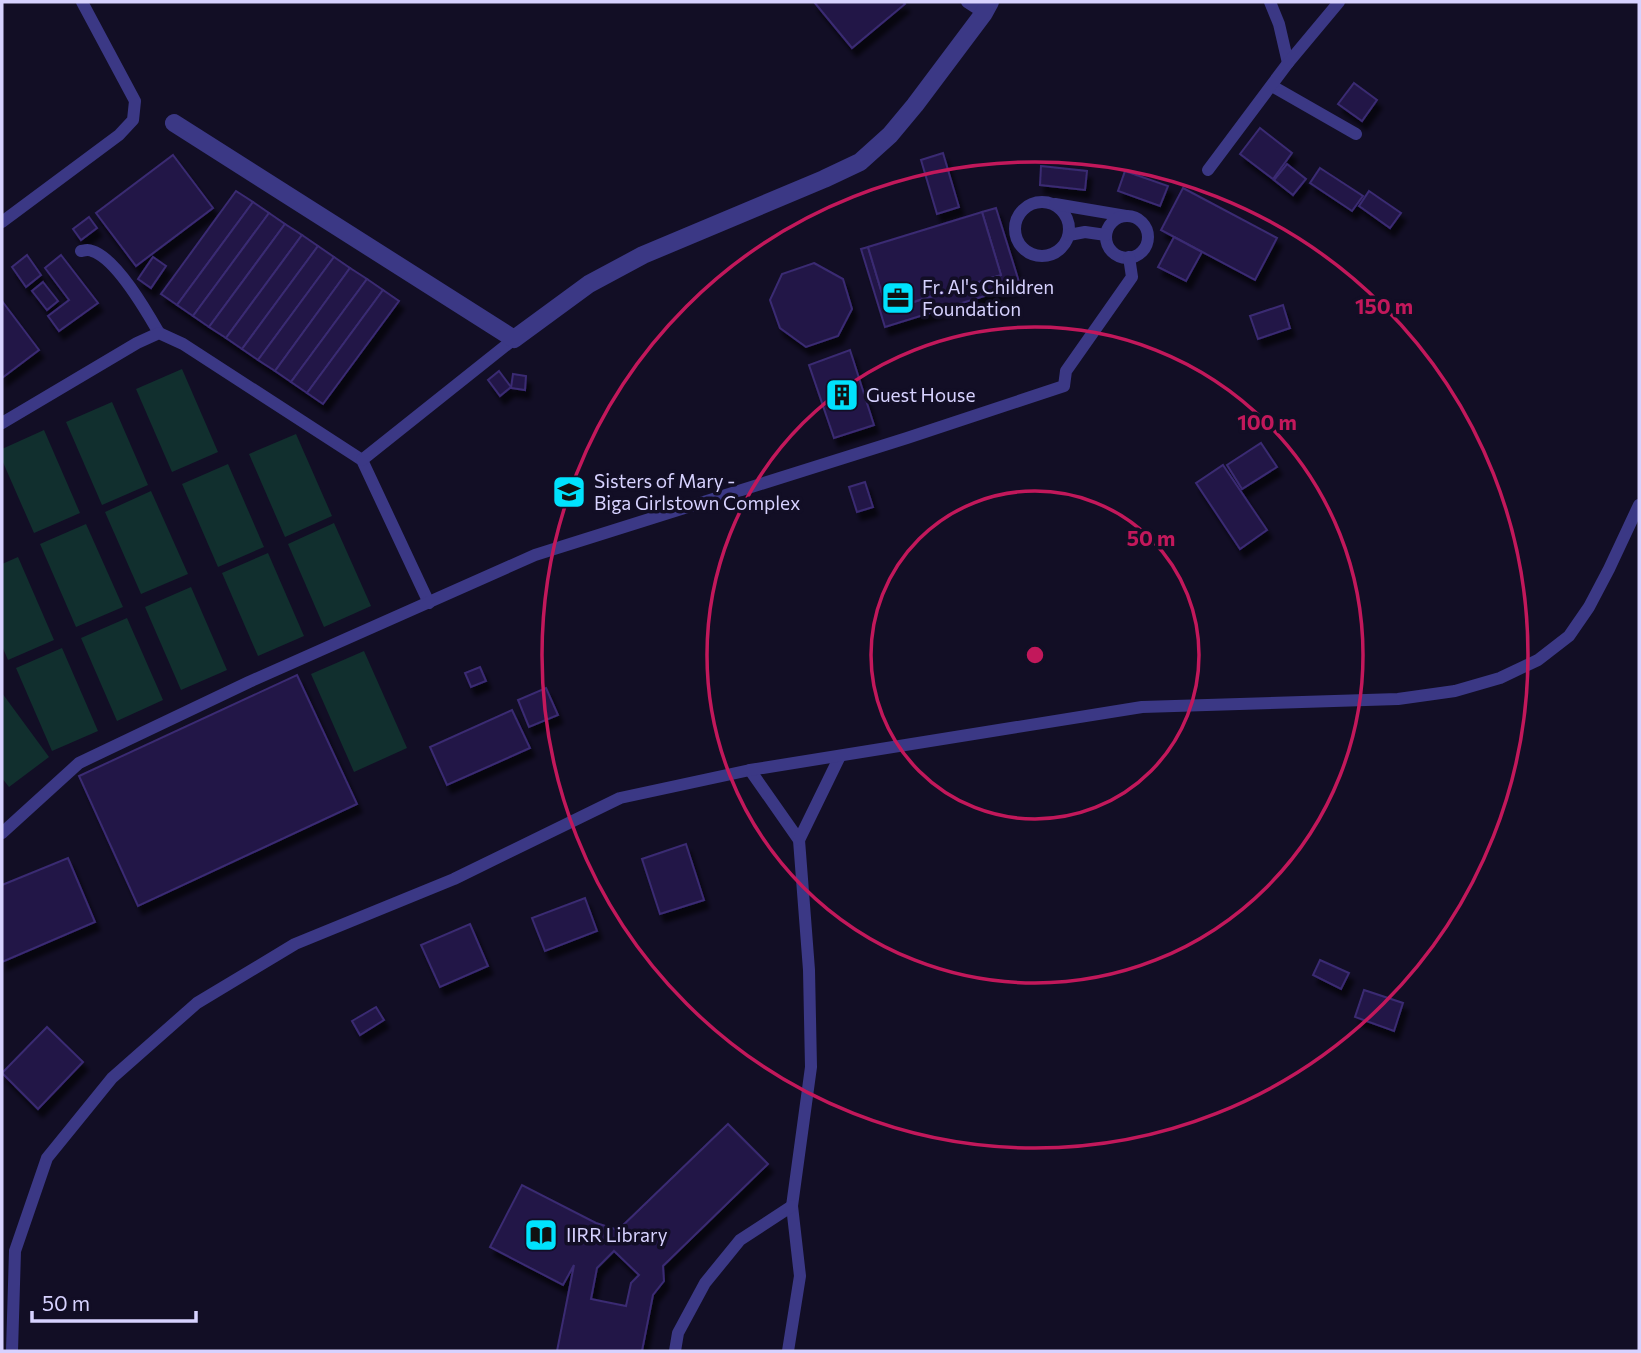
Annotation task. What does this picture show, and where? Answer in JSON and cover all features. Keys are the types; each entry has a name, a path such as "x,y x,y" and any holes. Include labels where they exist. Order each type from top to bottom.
{"street":[{"path":"174,123 514,339 589,284 643,255 860,162 890,135 915,105 987,7"}],"lane":[{"path":"2,222 119,135 133,120 135,101 82,2"},
{"path":"967,2 987,7"},
{"path":"1270,2 1279,24 1288,64"},
{"path":"1208,170 1339,2"},
{"path":"1272,86 1356,134"},
{"path":"1055,204 1065,212 1070,223 1064,246 1055,254 1042,257 1030,254 1020,246 1015,235 1016,222 1021,211 1031,204 1043,201 1127,216 1141,220 1146,226 1148,241 1138,254 1129,257 1112,252 1106,235 1113,222 1119,217 1127,216"},
{"path":"1069,235 1085,232 1106,235"},
{"path":"81,251 90,249 109,262 136,294 159,333 183,344 362,460 429,603"},
{"path":"2,834 79,763 249,682 535,555 1064,386 1066,371 1132,277 1129,257"},
{"path":"2,423 137,343 159,333"},
{"path":"362,460 514,339"},
{"path":"12,1351 15,1251 47,1158 112,1079 197,1003 295,944 454,879 620,798 750,771 1142,707 1398,699 1455,691 1500,678 1538,660 1569,636 1594,597 1639,505"},
{"path":"788,1351 800,1276 792,1206 811,1067 809,970 799,840 840,756"},
{"path":"750,771 799,840"},
{"path":"675,1351 678,1333 705,1283 740,1240 792,1206"}],"green space":[{"path":"182,369 218,452 172,472 136,389"},
{"path":"112,402 148,485 102,505 66,422"},
{"path":"44,430 80,513 34,533 2,460 2,449"},
{"path":"296,434 332,516 285,537 249,454"},
{"path":"228,464 264,547 218,567 182,484"},
{"path":"151,491 188,574 141,594 105,512"},
{"path":"334,523 371,606 324,627 288,544"},
{"path":"86,524 123,607 76,627 40,544"},
{"path":"268,553 304,636 258,656 222,573"},
{"path":"18,557 54,640 8,660 2,646 2,564"},
{"path":"191,587 227,670 181,690 145,607"},
{"path":"127,618 163,700 117,721 81,638"},
{"path":"62,648 98,731 52,751 16,668"},
{"path":"364,651 407,748 354,772 311,674"},
{"path":"2,693 49,757 9,787 2,778"}],"building":[{"path":"814,2 903,2 905,4 852,48"},
{"path":"1354,83 1377,100 1362,121 1338,104"},
{"path":"1260,128 1292,153 1273,179 1240,154"},
{"path":"943,153 959,207 937,214 921,160"},
{"path":"173,155 213,208 136,266 96,213"},
{"path":"1287,164 1306,179 1293,195 1274,180"},
{"path":"1041,166 1087,171 1085,190 1040,185"},
{"path":"1320,168 1363,196 1352,211 1310,183"},
{"path":"1125,171 1168,186 1160,206 1118,191"},
{"path":"1183,188 1277,238 1255,280 1161,230"},
{"path":"236,191 253,202 177,305 161,294"},
{"path":"1369,191 1401,213 1390,228 1359,206"},
{"path":"253,202 269,213 193,316 177,305"},
{"path":"996,208 1020,285 885,327 861,249 868,247 887,310 914,302 1001,275 982,212"},
{"path":"982,212 1001,275 887,310 868,247"},
{"path":"269,213 285,224 209,327 193,316"},
{"path":"89,217 97,228 81,240 73,229"},
{"path":"285,224 302,235 226,338 209,327"},
{"path":"302,235 318,246 242,349 226,338"},
{"path":"1174,237 1202,252 1186,281 1158,267"},
{"path":"318,246 334,257 258,360 242,349"},
{"path":"27,255 41,275 26,287 12,267"},
{"path":"61,255 98,303 59,331 48,316 69,300 45,268"},
{"path":"153,257 166,266 151,288 138,279"},
{"path":"334,257 350,268 275,371 258,360"},
{"path":"814,263 843,279 852,309 838,336 806,347 780,328 770,300 782,274"},
{"path":"350,268 367,279 291,382 275,371"},
{"path":"367,279 383,290 307,393 291,382"},
{"path":"43,282 58,301 47,310 32,291"},
{"path":"383,290 399,301 323,404 307,393"},
{"path":"2,301 39,350 2,378"},
{"path":"1283,305 1290,328 1258,339 1250,316"},
{"name":"Guest House","path":"850,350 874,425 834,438 809,365"},
{"path":"499,371 511,387 500,396 488,380"},
{"path":"513,374 526,376 525,390 511,388"},
{"path":"1261,443 1277,467 1242,489 1227,465"},
{"path":"1223,465 1267,530 1240,549 1196,483"},
{"path":"865,482 873,507 857,512 849,487"},
{"path":"480,667 486,681 471,687 465,673"},
{"path":"297,675 357,804 138,906 79,776"},
{"path":"546,688 558,715 529,727 518,700"},
{"path":"512,710 530,748 447,785 430,747"},
{"path":"686,844 704,900 660,914 642,859"},
{"path":"68,858 95,922 2,962 2,885"},
{"path":"585,898 597,931 545,951 532,918"},
{"path":"470,924 488,966 440,987 421,945"},
{"path":"1320,960 1349,973 1341,989 1313,975"},
{"path":"1364,990 1403,1003 1394,1031 1355,1017"},
{"path":"376,1007 384,1020 360,1035 352,1021"},
{"path":"47,1027 83,1062 38,1109 2,1073"},
{"path":"728,1124 768,1164 663,1266 664,1281 653,1295 642,1351 557,1351 574,1265 563,1285 490,1247 522,1185 596,1223 618,1230","holes":["614,1251 639,1275 631,1283 626,1306 591,1299 597,1268"]}],"place":[{"name":"Fr. Al's Children Foundation","path":"898,298"},
{"name":"Guest House","path":"842,395"},
{"name":"Sisters of Mary - Biga Girlstown Complex","path":"569,492"},
{"name":"IIRR Library","path":"541,1235"}]}
